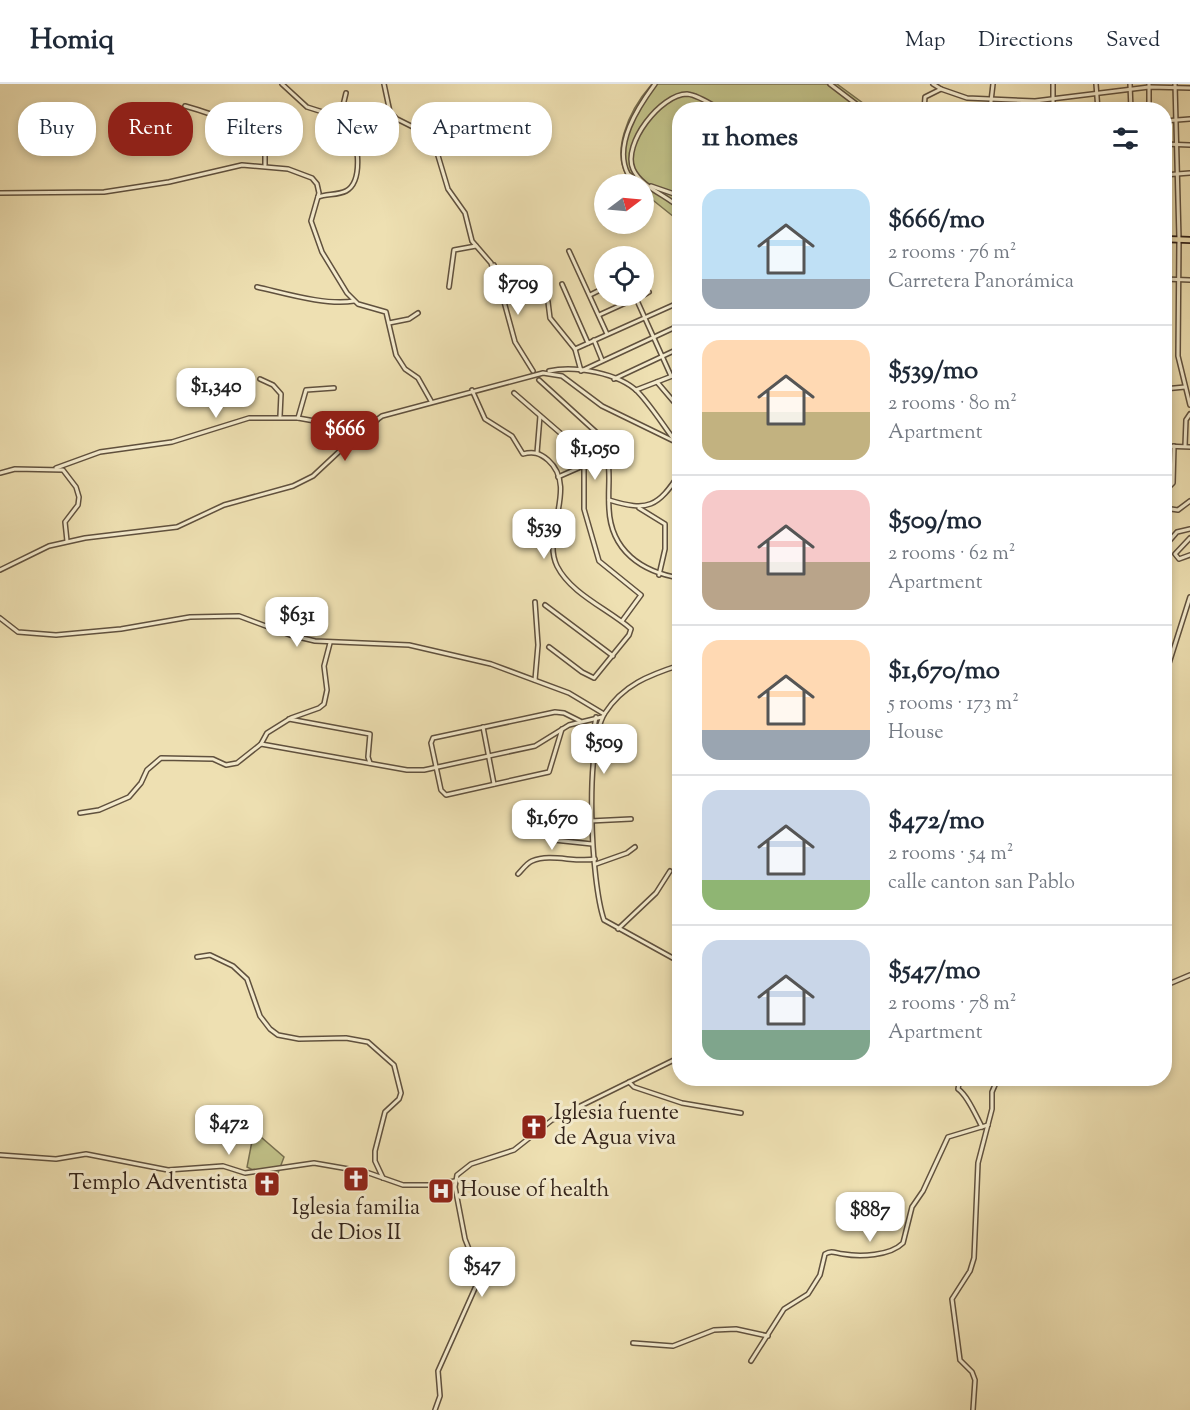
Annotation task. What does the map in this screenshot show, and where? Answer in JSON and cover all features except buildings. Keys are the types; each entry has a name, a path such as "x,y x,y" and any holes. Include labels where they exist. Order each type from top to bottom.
{"main road":[{"path":"1172,239 1190,240"}],"street":[{"path":"282,84 307,106 315,109"},
{"path":"384,84 390,112 397,119 415,128 436,148 448,189 465,213 476,246 497,273"},
{"path":"628,174 624,158 632,121 639,105 655,84"},
{"path":"831,84 854,102"},
{"path":"933,84 967,98 1053,100 1149,86 1190,88"},
{"path":"991,102 993,84"},
{"path":"1053,84 1053,100"},
{"path":"1096,84 1098,102"},
{"path":"1130,84 1131,102"},
{"path":"1149,86 1149,102"},
{"path":"1175,86 1178,143 1178,356 1190,405"},
{"path":"925,102 925,97 941,89"},
{"path":"344,102 346,93"},
{"path":"636,174 631,158 646,122 663,102 688,94 704,102"},
{"path":"193,108 249,133 265,151 265,166"},
{"path":"1172,120 1190,119"},
{"path":"1172,143 1190,145"},
{"path":"318,197 345,191 352,185 357,156"},
{"path":"0,193 104,192 169,182 234,166 288,169 312,178 317,184 318,197 311,221 322,252 354,301"},
{"path":"1172,174 1190,173"},
{"path":"654,187 672,193"},
{"path":"654,190 672,202"},
{"path":"449,287 454,250 476,246"},
{"path":"569,251 608,334"},
{"path":"495,265 515,342 534,371"},
{"path":"497,273 520,269 532,275 542,285 552,320 575,349 581,371"},
{"path":"1172,280 1190,280"},
{"path":"562,284 588,343"},
{"path":"257,287 298,296 354,301 386,312 396,355 405,369 418,378 431,401"},
{"path":"590,295 594,293"},
{"path":"575,349 672,305"},
{"path":"598,315 616,306"},
{"path":"636,390 671,376 640,306"},
{"path":"389,323 409,319 418,313"},
{"path":"581,371 672,328"},
{"path":"594,340 602,360"},
{"path":"614,379 672,351"},
{"path":"0,473 15,469 56,468 100,452 172,442 249,418 280,416 338,425 377,420 431,401 562,368 614,379 636,390 672,435"},
{"path":"543,373 562,376 602,406 672,440"},
{"path":"260,379 273,385 281,394 280,416"},
{"path":"539,380 596,432 603,443 609,458 611,527 620,546 644,568 672,576"},
{"path":"657,382 672,400"},
{"path":"1172,388 1185,387"},
{"path":"298,418 306,390 334,388"},
{"path":"472,390 485,419 512,436 523,454 537,453 551,463 558,477 560,502 553,542 557,565 575,587 631,629 614,656 594,678 582,672 549,647"},
{"path":"513,393 567,438 584,464 584,509 599,561 641,595 622,621"},
{"path":"1185,446 1186,420 1190,414"},
{"path":"537,453 540,416"},
{"path":"0,570 29,554 68,542 177,527 224,504 303,482 322,469 360,432 377,420"},
{"path":"1172,484 1174,446 1190,447"},
{"path":"558,477 599,459"},
{"path":"56,468 67,474 78,493 78,505 65,522 68,542"},
{"path":"637,507 656,502 665,495 672,485"},
{"path":"609,500 637,507 665,524 665,549 659,574"},
{"path":"1172,509 1178,510 1190,501"},
{"path":"1172,538 1177,532 1190,529"},
{"path":"1190,538 1176,554 1179,559 1190,555"},
{"path":"1172,654 1190,597"},
{"path":"535,602 538,655 535,680"},
{"path":"545,605 614,656"},
{"path":"0,618 18,632 56,635 121,629 190,616 238,616 290,636 330,644 409,645 491,664 569,693 603,716"},
{"path":"80,813 99,810 129,797 141,783 147,770 161,758 213,759 226,765 237,763 261,744 267,733 289,719 308,714 324,704 327,690 324,666 330,644"},
{"path":"672,668 632,684 603,716 596,736 590,821 603,917 606,922 672,958"},
{"path":"562,729 549,772 446,795 441,790 431,743 433,738 555,712 564,713 580,721"},
{"path":"261,744 407,770 436,767 535,746 580,721 603,716"},
{"path":"590,750 596,717"},
{"path":"289,719 370,734 368,757 370,763"},
{"path":"483,728 494,784"},
{"path":"539,815 590,821 631,819"},
{"path":"557,818 554,840 592,844"},
{"path":"596,864 627,853 635,847"},
{"path":"518,874 534,860 561,859 580,862 595,859"},
{"path":"618,928 656,893 670,872"},
{"path":"197,957 210,955 232,966 247,979 260,1016 278,1035 288,1038 346,1038 368,1042 394,1065 401,1093 399,1099 385,1112 375,1151 375,1161 383,1179"},
{"path":"1172,983 1190,975"},
{"path":"0,1155 56,1159 87,1154 168,1170 223,1166 245,1173 314,1163 366,1172 403,1185 421,1185 455,1180 466,1167 514,1150 552,1120 672,1061"},
{"path":"629,1082 634,1087 682,1103 741,1113"},
{"path":"959,1086 958,1089 966,1095 970,1108 982,1127"},
{"path":"973,1410 975,1380 972,1372 960,1360 952,1299 970,1271 974,1258 978,1164 992,1109 992,1092 995,1086"},
{"path":"751,1360 784,1309 808,1294 820,1275 825,1254 832,1251 849,1255 892,1251 903,1244 912,1207 948,1137 988,1125"},
{"path":"435,1410 440,1396 438,1371 480,1276 465,1239 455,1180"},
{"path":"633,1343 673,1346 714,1330 736,1329 768,1336"}],"green space":[{"path":"652,84 837,84 861,102 672,102 672,215 654,201 654,174 625,173 621,160 621,147 629,119"},
{"path":"254,1131 284,1157 275,1181 247,1167"}],"place":[{"name":"Iglesia fuente de Agua viva","path":"534,1127"},
{"name":"Iglesia familia de Dios II","path":"356,1179"},
{"name":"Templo Adventista","path":"267,1184"},
{"name":"House of health","path":"441,1191"}]}
